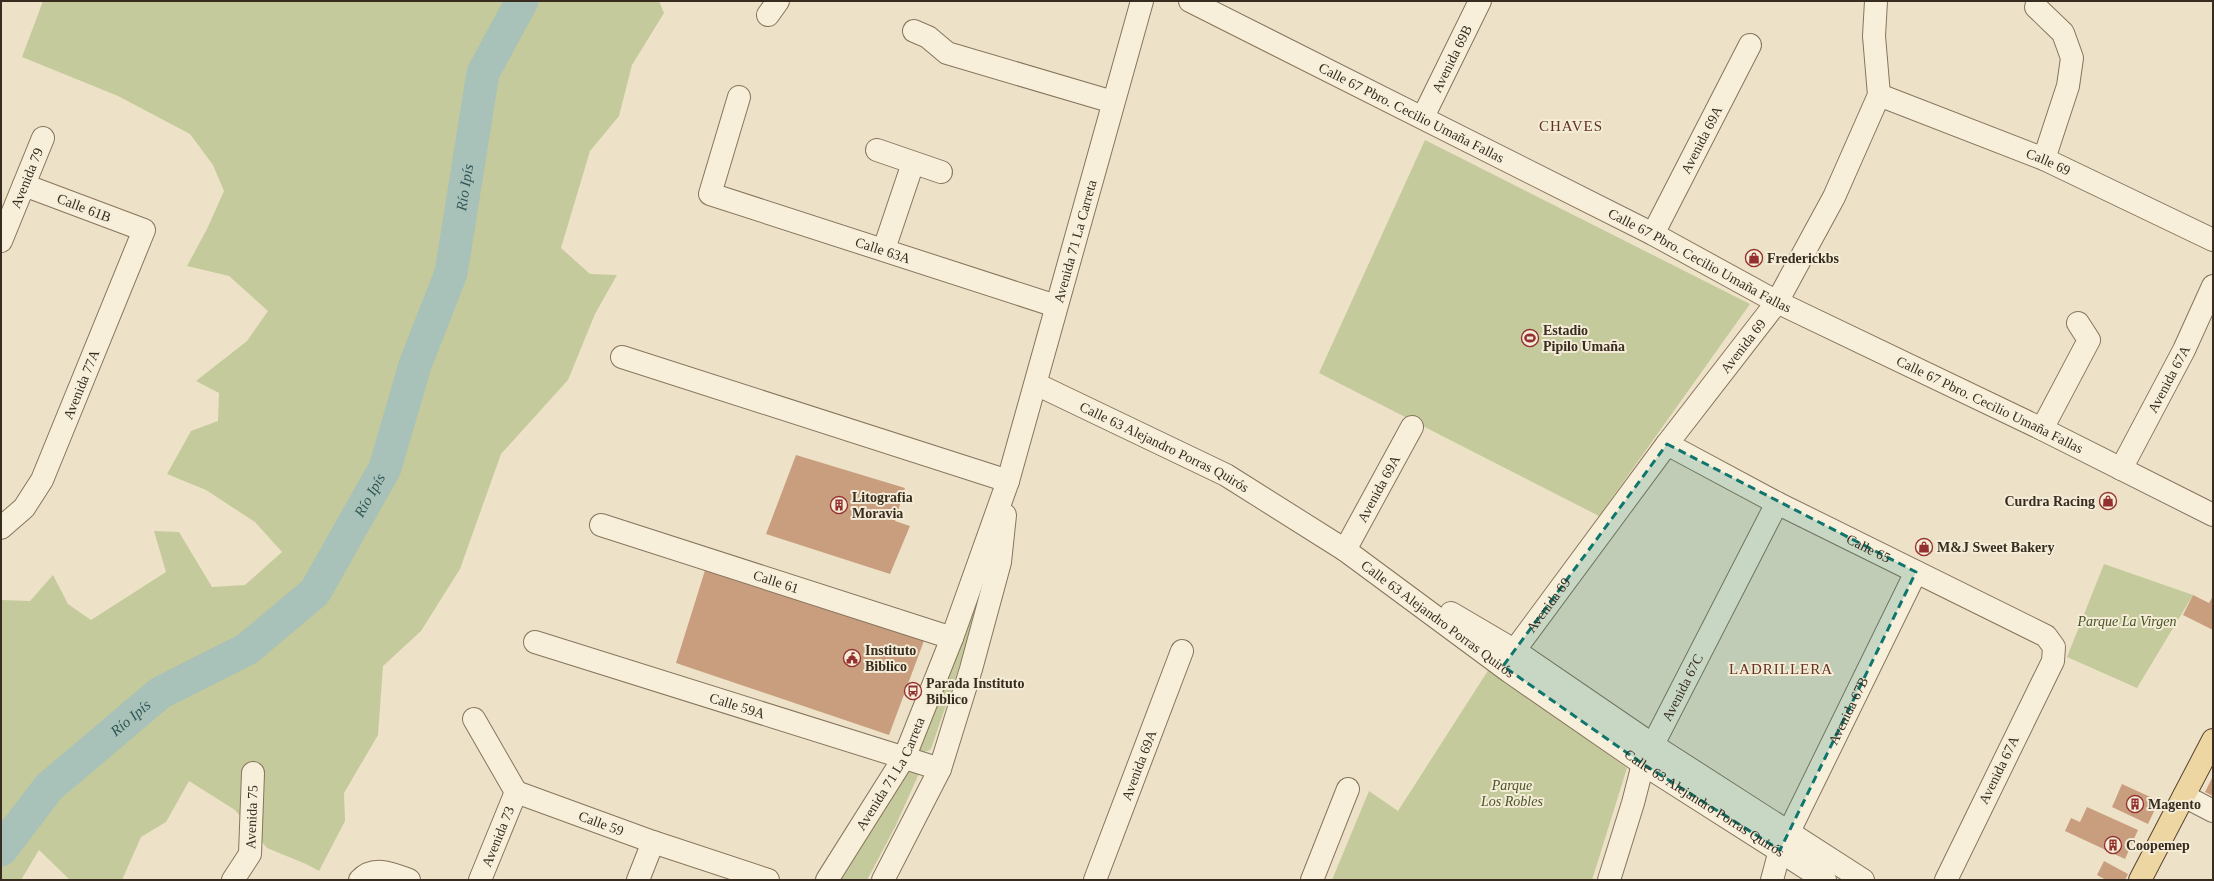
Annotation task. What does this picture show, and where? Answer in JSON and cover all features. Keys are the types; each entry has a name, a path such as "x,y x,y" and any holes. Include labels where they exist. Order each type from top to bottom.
{"main road":[{"path":"2140,880 2213,740"}],"street":[{"name":"Avenida 71 La Carreta","path":"827,880 905,756 952,638 1008,482 1142,1"},
{"name":"Calle 67 Pbro. Cecilio Umaña Fallas","path":"1190,1 1653,234 1777,302 2042,429 2213,515"},
{"name":"Avenida 69B","path":"1423,117 1480,1"},
{"name":"Avenida 69","path":"1509,658 1668,444 1777,302 1834,198 1879,95 1874,36 1876,1"},
{"path":"2036,7 2063,34 2072,58 2068,86 2044,159"},
{"path":"914,31 928,37 947,53 1113,102"},
{"name":"Avenida 69A","path":"1653,234 1750,45"},
{"name":"Calle 69","path":"1879,95 2044,159 2213,240"},
{"name":"Calle 63A","path":"739,97 710,194 884,249 1056,306"},
{"name":"Avenida 79","path":"1,241 43,138"},
{"path":"877,150 941,172"},
{"path":"884,249 913,163"},
{"name":"Calle 61B","path":"24,185 144,230"},
{"name":"Avenida 77A","path":"1,528 24,508 42,480 144,230"},
{"name":"Avenida 67A","path":"2122,469 2184,350 2213,286"},
{"path":"2042,429 2089,340 2078,323"},
{"path":"622,357 1008,482"},
{"name":"Calle 63 Alejandro Porras Quirós","path":"1036,384 1226,475 1345,550 1509,658 1648,754 1785,841 1863,880"},
{"name":"Avenida 69A","path":"1345,550 1412,427"},
{"name":"Calle 65","path":"1668,444 1777,503 2046,636 2054,647 2053,661"},
{"name":"Avenida 71 La Carreta","path":"883,880 940,769 971,669 1000,562 1008,482"},
{"name":"Avenida 67C","path":"1609,880 1648,754 1777,503"},
{"name":"Calle 61","path":"601,525 952,638"},
{"name":"Avenida 67B","path":"1772,880 1785,841 1916,572"},
{"name":"Calle 59A","path":"535,642 905,756 940,769"},
{"name":"Avenida 69A","path":"1095,880 1182,651"},
{"name":"Avenida 67A","path":"1946,880 2053,661"},
{"path":"474,719 516,792"},
{"name":"Avenida 75","path":"233,880 250,854 253,774"},
{"path":"1312,880 1348,789"},
{"name":"Calle 59","path":"516,792 653,842 768,880"},
{"name":"Avenida 73","path":"480,880 516,792"},
{"path":"2184,796 2213,811"},
{"name":"Calle 63 Alejandro Porras Quirós","path":"1785,841 1825,880"},
{"path":"638,880 653,842"},
{"path":"366,876 388,872 409,880"}],"highlighted area":[{"path":"1667,444 1916,572 1780,850 1643,764 1503,666"}],"green space":[{"path":"43,1 659,1 664,13 632,65 619,116 590,151 561,248 590,274 617,275 595,314 568,380 501,454 460,569 421,631 383,666 378,735 344,793 345,821 319,871 267,848 235,810 189,781 166,822 141,837 122,880 70,880 39,850 21,880 1,880 1,600 30,601 53,575 68,604 91,620 166,572 154,531 179,532 212,587 245,585 282,552 255,522 206,490 167,474 191,431 218,421 219,393 196,381 247,341 268,311 229,276 187,266 207,229 224,191 213,165 190,134 118,96 22,57"},
{"name":"Estadio Pipilo Umaña","path":"1425,140 1750,304 1599,516 1319,373"},
{"name":"Parque La Virgen","path":"2104,564 2193,595 2137,688 2067,657"},
{"path":"981,585 985,591 932,746 930,750 924,752 919,750"},
{"name":"Parque Los Robles","path":"1489,669 1627,768 1592,880 1332,880 1369,791 1398,811"},
{"path":"908,760 921,769 895,827 867,880 836,880"}],"building":[{"name":"Litografia Moravia","path":"796,455 905,488 895,521 910,526 890,574 766,534"},
{"name":"Instituto Biblico","path":"706,567 925,638 889,735 676,663"},
{"path":"2193,595 2209,603 2213,596 2213,630 2183,615"},
{"path":"2213,776 2213,796 2205,792"},
{"name":"Magento","path":"2122,784 2159,801 2148,824 2112,807"},
{"name":"Coopemep","path":"2087,807 2138,830 2125,859 2065,831 2071,818 2080,822"},
{"path":"2104,861 2128,874 2125,880 2106,880 2097,875"}],"waterway":[{"name":"Río Ipís","path":"1,850 49,787 160,693 247,649 315,592 385,468 415,365 451,273 483,73 522,1"}],"place":[{"name":"Frederickbs","path":"1754,258"},
{"name":"Estadio Pipilo Umaña","path":"1530,338"},
{"name":"Curdra Racing","path":"2108,501"},
{"name":"Litografia Moravia","path":"839,505"},
{"name":"M&J Sweet Bakery","path":"1924,547"},
{"name":"Instituto Biblico","path":"852,658"},
{"name":"Parada Instituto Biblico","path":"913,691"},
{"name":"Magento","path":"2135,804"},
{"name":"Coopemep","path":"2113,845"}],"district":[{"name":"CHAVES","path":"1571,126"},
{"name":"LADRILLERA","path":"1781,669"}]}
